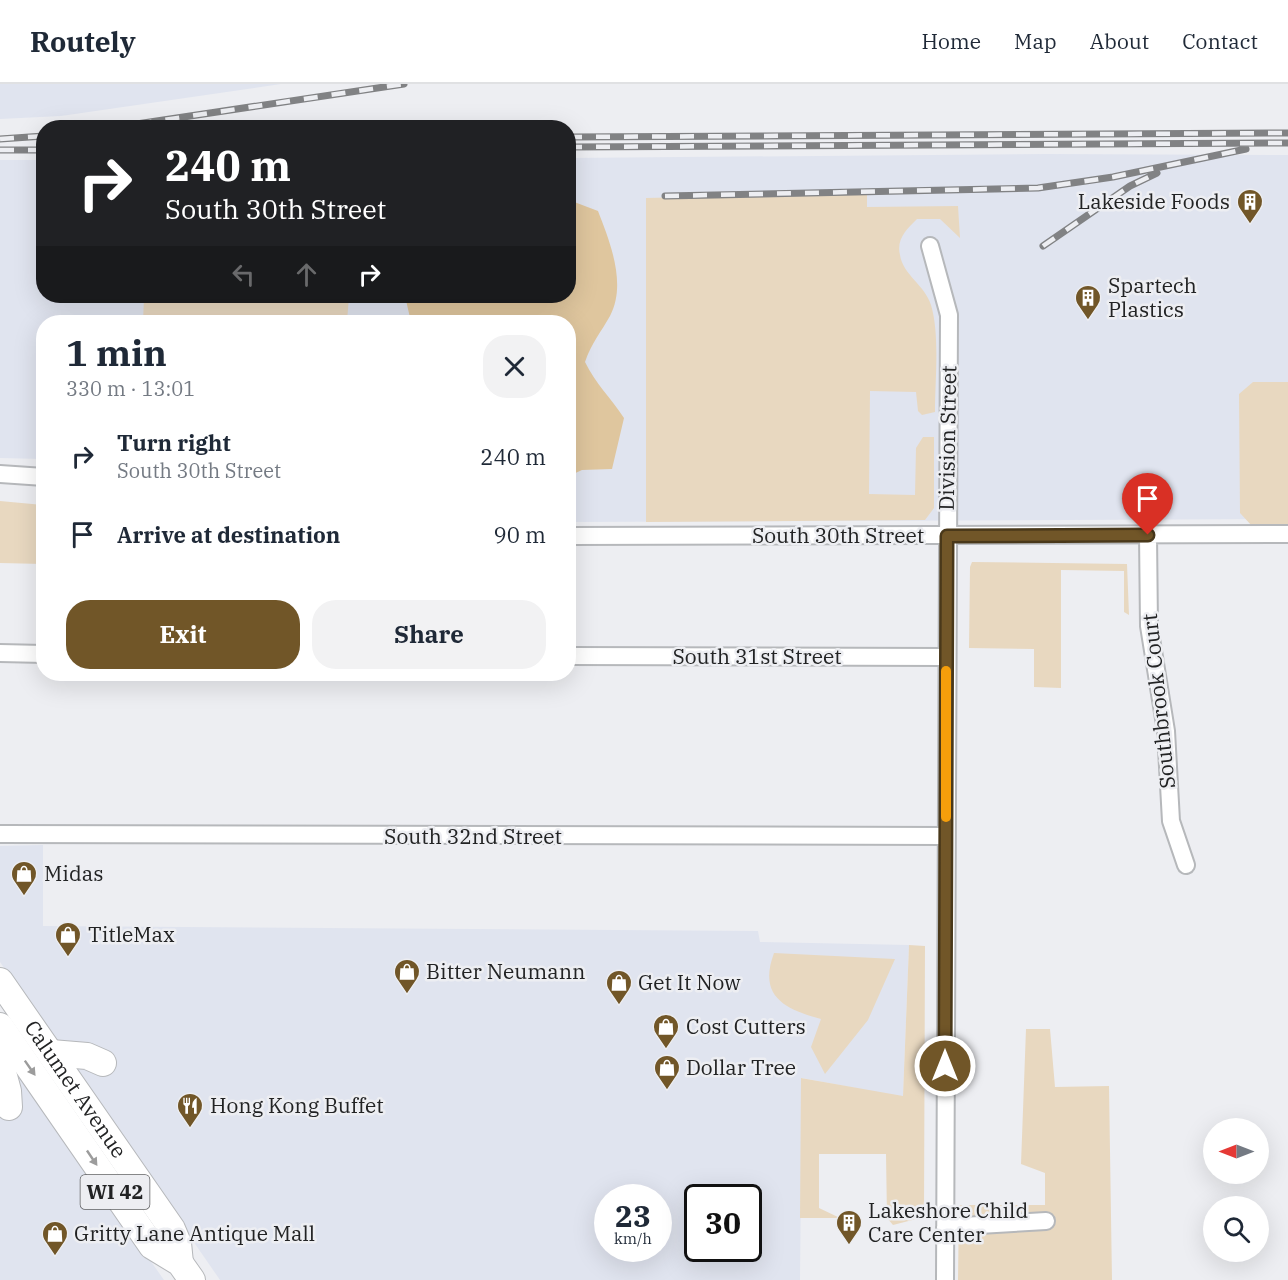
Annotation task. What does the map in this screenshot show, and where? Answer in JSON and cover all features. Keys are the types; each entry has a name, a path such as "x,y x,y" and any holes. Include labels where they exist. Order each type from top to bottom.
{"main road":[{"name":"Calumet Avenue","path":"0,981 172,1229 186,1271"},
{"name":"Calumet Avenue","path":"0,1026 152,1246 186,1271"},
{"path":"51,1053 87,1056 103,1063"},
{"path":"0,1061 8,1091 9,1107"},
{"path":"53,1102 76,1089"}],"street":[{"name":"Division Street","path":"930,246 949,315 945,1280"},
{"path":"0,474 36,476"},
{"name":"South 30th Street","path":"576,536 1288,534"},
{"name":"Southbrook Court","path":"1148,535 1149,626 1166,732 1171,821 1186,865"},
{"path":"0,653 36,654"},
{"name":"South 31st Street","path":"576,656 946,657"},
{"name":"South 32nd Street","path":"0,834 946,836"},
{"path":"945,1227 1046,1221"}],"shaded area":[{"path":"0,84 281,84 61,116 0,119"},
{"path":"1046,154 1288,155 1288,519 576,522 576,315 36,315 36,459 0,458 0,160 36,160 36,303 576,303 576,158"},
{"path":"867,193 867,207 958,206 960,238 940,219 917,219 903,235 899,249 905,268 928,298 934,317 935,412 922,415 918,411 916,392 870,391 869,494 915,495 916,448 923,437 934,437 934,508 925,520 646,522 646,198"},
{"path":"576,203 598,211 612,249 617,290 610,316 585,362 593,377 624,418 612,469 582,470 576,473 576,315 409,315 407,303 576,303"},
{"path":"144,303 348,303 348,315 143,315"},
{"path":"1253,382 1288,382 1288,525 1252,526 1240,513 1239,394"},
{"path":"0,501 36,504 36,564 0,563"},
{"path":"972,562 1127,564 1129,615 1124,612 1124,571 1061,570 1061,688 1034,687 1034,649 969,648 970,567"},
{"path":"43,845 43,926 758,931 760,942 909,945 903,1097 802,1078 800,1280 220,1280 0,962 0,846"},
{"path":"909,945 925,946 924,1217 893,1225 887,1218 886,1154 819,1154 819,1208 840,1218 800,1218 801,1078 903,1096"},
{"path":"774,953 895,959 868,1020 825,1074 811,1047 821,1019 796,1011 778,998 772,990 769,980"},
{"path":"1026,1029 1050,1029 1055,1087 1109,1086 1112,1280 958,1280 959,1205 1045,1205 1045,1173 1021,1164"},
{"path":"0,1043 145,1253 164,1280 0,1280"}],"railway":[{"path":"163,120 404,84"},
{"path":"576,137 1288,133"},
{"path":"0,139 36,137"},
{"path":"576,147 1288,143"},
{"path":"665,196 1038,188 1113,177 1246,149"},
{"path":"0,150 36,150"},
{"path":"1043,246 1130,186 1157,173"}],"slow traffic":[{"path":"946,671 946,817"}],"place":[{"name":"Lakeside Foods","path":"1250,225"},
{"name":"Spartech Plastics","path":"1088,321"},
{"name":"Midas","path":"24,897"},
{"name":"TitleMax","path":"68,958"},
{"name":"Bitter Neumann","path":"407,995"},
{"name":"Get It Now","path":"619,1006"},
{"name":"Cost Cutters","path":"666,1050"},
{"name":"Dollar Tree","path":"667,1091"},
{"name":"Hong Kong Buffet","path":"190,1129"},
{"name":"Lakeshore Child Care Center","path":"849,1246"},
{"name":"Gritty Lane Antique Mall","path":"55,1257"}],"route":[{"path":"945,1066 947,536 1148,535"}]}
